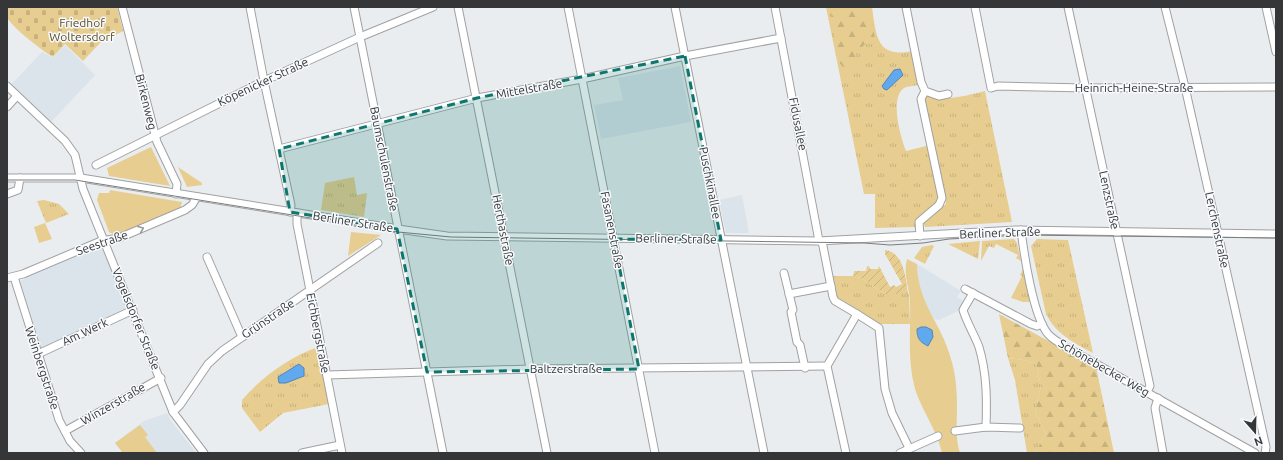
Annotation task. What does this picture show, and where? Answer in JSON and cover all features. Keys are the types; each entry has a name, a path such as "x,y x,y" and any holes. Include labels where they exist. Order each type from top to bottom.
{"street":[{"name":"Birkenweg","path":"122,7 155,135 177,184 176,194"},
{"name":"Eichbergstraße","path":"250,7 264,81 291,206 297,224 342,453"},
{"name":"Baumschulenstraße","path":"354,7 443,453"},
{"name":"Köpenicker Straße","path":"96,165 264,81 360,37 433,7"},
{"name":"Herthastraße","path":"458,7 547,453"},
{"name":"Fasanenstraße","path":"568,7 655,453"},
{"name":"Puschkinallee","path":"675,7 764,453"},
{"name":"Fidusallee","path":"775,7 830,286 835,301 878,328 884,389 892,412 909,448"},
{"path":"906,7 921,82 925,91 939,96 948,94"},
{"name":"Heinrich-Heine-Straße","path":"975,7 991,88 998,86 1086,88 1276,87"},
{"name":"Lenzstraße","path":"1068,7 1150,386 1147,392"},
{"name":"Lerchenstraße","path":"1165,7 1185,87 1266,447 1265,453"},
{"path":"1266,7 1276,52"},
{"name":"Mittelstraße","path":"279,149 477,98 582,79 685,56 781,38"},
{"name":"Vogelsdorfer Straße","path":"7,86 73,150 80,178 173,412 204,453"},
{"path":"920,236 919,222 942,202 921,98 925,91"},
{"path":"7,107 17,96"},
{"name":"Berliner Straße","path":"7,178 80,178 176,194 195,200 440,235 614,239 821,241 1021,230 1276,234"},
{"path":"7,194 18,190 20,178"},
{"name":"Seestraße","path":"11,278 104,240 119,238 185,210 195,200"},
{"name":"Schönebecker Weg","path":"1021,230 1036,306 1042,324 1054,339 1255,453"},
{"name":"Grünstraße","path":"173,412 180,405 208,364 222,351 378,243"},
{"path":"207,257 242,337"},
{"path":"784,273 797,342 800,345 805,368 827,366"},
{"name":"Weinbergstraße","path":"11,278 38,354 59,420 65,432 80,452"},
{"path":"789,294 830,286"},
{"path":"965,290 1031,324 1038,326 1042,324"},
{"path":"973,293 963,310 974,333 984,368 987,395 986,427"},
{"name":"Am Werk","path":"38,354 133,310"},
{"path":"846,453 827,366 857,314"},
{"name":"Baltzerstraße","path":"327,375 531,369 747,367 805,368"},
{"name":"Winzerstraße","path":"65,432 160,378"},
{"path":"1158,398 1155,408 1163,453"},
{"path":"955,432 986,427 1020,428"},
{"path":"900,453 938,436"},
{"path":"302,453 340,445"}],"highlighted area":[{"path":"685,56 721,240 614,239 639,369 427,372 397,229 290,212 279,149 477,98"}],"shaded area":[{"path":"65,45 95,75 51,122 11,85 42,52 53,58"},
{"path":"680,66 691,122 601,139 594,105 623,100 618,78"},
{"path":"742,195 749,233 726,233 719,200"},
{"path":"101,244 126,308 41,348 20,281"},
{"path":"917,264 961,291 957,297 965,302 960,310 939,320 934,319 919,289"},
{"path":"167,413 171,421 196,453 123,453 115,443 144,421"}],"green space":[{"name":"Friedhof Woltersdorf","path":"7,7 117,7 123,31 100,43 83,61 65,44 53,57 35,45 9,21 7,17"},
{"path":"826,7 872,7 877,35 885,48 900,53 912,51 919,85 906,87 900,93 897,100 899,128 906,151 930,145 941,199 918,217 917,227 875,228 875,194 864,194"},
{"path":"830,7 857,7 867,12 870,18 875,38 871,44 866,43 855,54 852,68 844,67 839,63"},
{"path":"985,91 1012,222 925,227 923,222 946,204 924,101 926,94 941,98 948,98"},
{"path":"151,147 170,186 109,176 107,168"},
{"path":"178,167 202,183 202,185 187,187"},
{"path":"354,177 357,195 367,193 364,217 321,210 325,183"},
{"path":"110,190 182,202 180,209 117,236 109,232 97,200 99,193 109,193"},
{"path":"44,200 59,204 69,214 46,223 37,201"},
{"path":"45,223 52,239 39,243 34,227"},
{"path":"351,232 381,235 348,256"},
{"path":"1014,239 1017,243 1021,261 1016,258 1018,255 996,244 994,248 989,246 981,261 982,241"},
{"path":"1037,239 1068,240 1093,353 1072,342 1055,327 1046,314 1031,246"},
{"path":"980,241 978,259 948,244"},
{"path":"934,246 925,264 914,258 922,247"},
{"path":"885,250 891,252 900,261 905,274 908,294 885,294 861,278 853,276 854,271 866,271 867,266 870,267 870,269 878,269 879,266 890,287 894,285 896,287 902,284 885,254"},
{"path":"907,259 917,264 921,291 942,334 953,365 957,402 957,436 960,453 942,453 937,436 921,405 915,389 910,356 910,301 906,270"},
{"path":"1023,269 1030,302 1023,302 1011,298 1022,276 1020,275"},
{"path":"832,276 853,276 861,278 885,294 909,294 910,324 880,324 837,297"},
{"path":"999,314 1096,367 1114,453 1035,453 1046,434 1035,412 1041,386 1036,364 1008,358"},
{"path":"318,347 329,404 283,413 260,432 242,408 242,400 267,376 286,362"},
{"path":"1008,358 1036,364 1041,386 1035,412 1046,434 1035,453 1027,453 1015,380"},
{"path":"140,425 148,435 145,437 157,453 123,453 115,443"}],"water":[{"path":"900,69 903,75 887,90 884,89 882,86 894,70"},
{"path":"926,327 932,330 933,337 928,346 921,342 918,338 917,329"},
{"path":"299,364 304,368 304,376 286,383 279,383 278,377"}],"tram line":[{"path":"7,180 75,180 398,232 451,237 864,243 890,245 923,243 949,239 1021,235 1276,238"}]}
